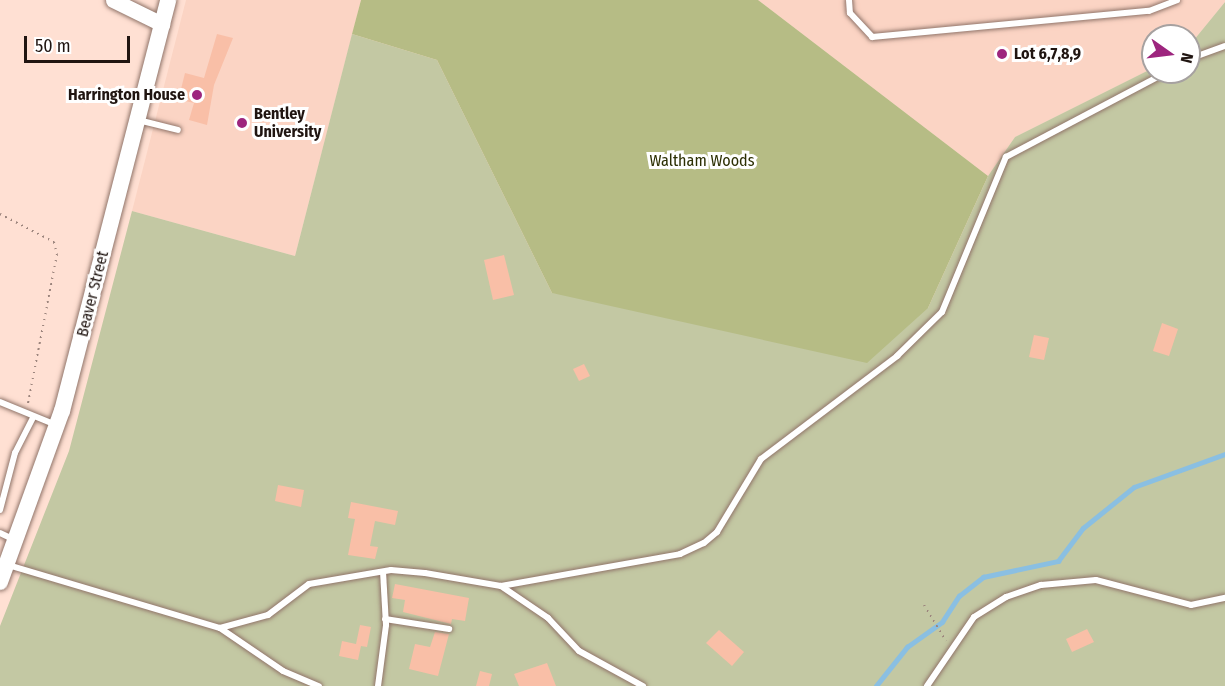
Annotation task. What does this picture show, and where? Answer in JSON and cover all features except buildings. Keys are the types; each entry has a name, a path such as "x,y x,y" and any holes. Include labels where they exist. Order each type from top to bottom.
{"main road":[{"name":"Beaver Street","path":"0,582 58,426 168,0"}],"street":[{"path":"113,0 162,24"}],"lane":[{"path":"849,0 850,14 872,37 1149,11 1177,0"},
{"path":"1201,55 1225,46"},
{"path":"220,628 268,615 309,584 383,572 425,573 501,586 680,554 704,543 717,532 761,459 897,356 942,312 1005,157 1144,84"},
{"path":"138,119 178,130"},
{"path":"0,402 33,418 58,426"},
{"path":"0,510 15,453 33,418"},
{"path":"0,533 17,541"},
{"path":"7,565 220,628 283,671 319,686"},
{"path":"378,686 385,619 383,572"},
{"path":"927,686 974,617 1006,597 1041,585 1096,580 1191,605 1225,598"},
{"path":"501,586 548,618 579,651 644,686"},
{"path":"385,619 449,629"}],"path":[{"path":"0,214 54,242 57,254 26,415"},
{"path":"924,605 941,632"}],"shaded area":[{"name":"Bentley University","path":"186,0 361,0 295,256 132,211"},
{"name":"Lot 6,7,8,9","path":"758,0 1225,0 1201,31 1201,24 1141,24 1141,74 1015,137 988,176"}],"green space":[{"name":"Waltham Woods","path":"361,0 758,0 988,176 928,308 867,363 552,293 437,60 352,34"},
{"path":"1225,2 1225,686 0,686 0,626 69,451 132,211 295,256 352,34 437,60 552,293 928,308 988,176 1015,137 1141,74 1141,84 1201,84 1201,31"}],"waterway":[{"path":"876,686 907,647 942,622 959,596 983,577 1058,561 1083,528 1134,487 1225,454"}],"place":[{"name":"Lot 6,7,8,9","path":"1002,54"},
{"name":"Harrington House","path":"197,95"},
{"name":"Bentley University","path":"242,123"}]}
